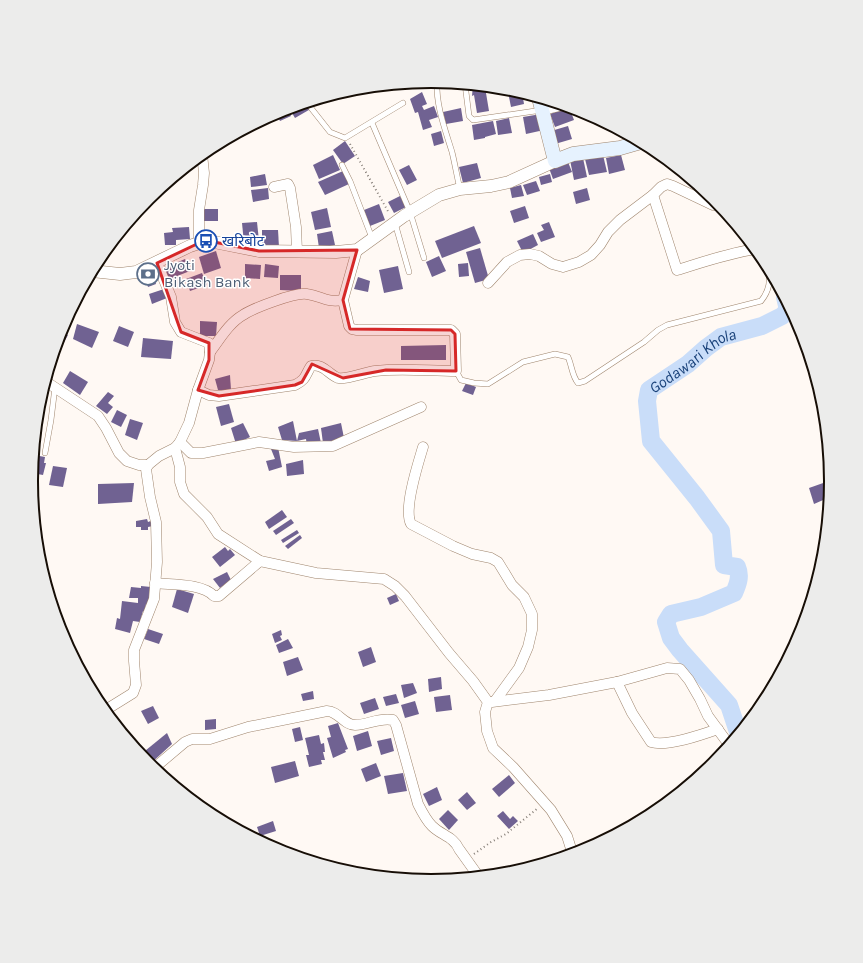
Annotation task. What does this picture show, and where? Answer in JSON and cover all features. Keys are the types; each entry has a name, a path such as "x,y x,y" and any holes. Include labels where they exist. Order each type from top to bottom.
{"main road":[{"path":"541,104 555,161 573,154 620,148 633,144"}],"street":[{"path":"199,243 199,210 204,173 203,161"},
{"path":"99,272 120,274 136,272 199,243 214,242 259,251 336,252 356,250 410,212 439,195 460,189 491,186 509,182 555,161"},
{"path":"274,187 288,184 290,188 296,227 297,252"},
{"path":"488,283 507,262 520,255 530,254 540,256 552,264 563,267 579,262 591,255 620,220 653,195 661,187 667,184 711,204"},
{"path":"653,195 677,270 736,252 750,250"},
{"path":"198,390 209,395 219,396 295,385 302,382 307,376 311,366 315,365 320,366 338,378 386,370 456,371 455,334 451,330 357,330 352,329 349,326 343,300 356,250"},
{"path":"157,263 171,297 175,322 181,332 209,343 210,352"},
{"path":"343,300 329,301 307,294 289,296 243,314 224,333 210,352 189,423 178,445 180,482 184,494 207,517 218,534 260,561 316,573 384,580 390,583 405,596 449,653 491,702"},
{"path":"50,384 98,416 119,453 127,462 139,465 148,465"},
{"path":"178,445 191,453 203,453 259,442 294,447 333,446 422,407"},
{"path":"109,708 133,693 136,685 134,650 136,641 154,599 158,562 157,528 146,469 148,465 159,456 178,445"},
{"path":"423,447 410,503 408,519 411,524 453,546 472,554 491,558 498,562 512,585 524,598 532,614 532,630 528,647 519,668 491,702 486,712 487,731 493,748 513,767 551,810 567,836 571,849"},
{"path":"155,583 192,586 210,591 214,596 219,596 260,561"},
{"path":"491,702 549,696 617,682 667,668 680,670 689,680 708,716 727,741"},
{"path":"617,682 632,712 651,742 658,744 696,736 718,729"},
{"path":"158,764 184,742 192,739 210,739 235,730 327,711 335,712 350,724 355,725 380,719 393,720 396,725 418,804 424,815 433,826 457,844 476,873"}],"lane":[{"path":"437,88 440,112 460,189"},
{"path":"466,90 469,116 473,120 541,104"},
{"path":"312,108 330,132 345,138 403,103"},
{"path":"372,123 410,212 424,258"},
{"path":"342,166 350,181 373,239"},
{"path":"395,223 409,272"},
{"path":"456,371 461,380 488,384 523,362 555,354 568,357 575,379 578,383 585,381 667,325 761,302 767,294 770,281"},
{"path":"45,453 55,387"}],"path":[{"path":"345,138 355,151 377,194 395,223"},
{"path":"466,859 490,842 506,834 534,813 544,803"}],"highlighted area":[{"path":"214,242 259,251 357,250 343,300 350,329 451,330 455,334 456,371 386,370 343,378 312,364 302,382 295,385 219,396 198,390 209,360 209,343 181,332 157,263 199,243"}],"building":[{"path":"473,90 491,93 486,93 489,111 477,113 474,95 472,96"},
{"path":"422,92 427,104 422,106 424,110 434,106 438,117 429,120 432,127 423,130 418,112 415,113 410,99"},
{"path":"509,96 523,99 524,104 511,107"},
{"path":"314,106 314,107 295,118 292,114"},
{"path":"461,108 463,121 446,124 443,112"},
{"path":"561,110 572,114 574,120 555,127 550,114"},
{"path":"290,114 291,116 280,121 279,119"},
{"path":"541,114 544,130 526,134 523,117"},
{"path":"509,118 512,133 498,135 496,121"},
{"path":"493,121 496,134 474,140 472,125"},
{"path":"568,126 572,139 555,144 551,131"},
{"path":"441,131 444,143 434,146 431,134"},
{"path":"345,141 355,156 343,164 333,150"},
{"path":"333,155 340,170 319,179 313,165"},
{"path":"603,155 607,172 589,175 585,159"},
{"path":"621,155 625,170 609,174 606,158"},
{"path":"583,158 587,177 574,180 570,160"},
{"path":"568,162 572,172 553,179 549,168"},
{"path":"477,163 481,178 463,183 459,167"},
{"path":"409,165 417,180 407,185 399,170"},
{"path":"343,171 349,184 325,195 318,182"},
{"path":"265,174 267,185 251,187 250,177"},
{"path":"550,174 552,182 541,185 539,177"},
{"path":"536,181 540,191 527,195 523,185"},
{"path":"521,185 524,196 512,198 510,188"},
{"path":"268,188 269,199 253,202 251,190"},
{"path":"587,188 590,200 576,204 573,192"},
{"path":"400,196 406,207 394,213 388,202"},
{"path":"379,204 385,220 370,226 364,210"},
{"path":"525,206 529,218 514,223 510,211"},
{"path":"327,208 331,227 315,230 311,212"},
{"path":"203,209 218,209 218,221 203,221"},
{"path":"257,222 259,241 244,243 242,223"},
{"path":"549,222 555,237 541,242 537,233 544,230 541,225"},
{"path":"474,226 481,243 442,258 435,241"},
{"path":"189,227 190,239 176,240 176,245 165,245 164,233 173,232 172,228"},
{"path":"262,230 278,230 279,247 262,247"},
{"path":"332,231 335,245 319,248 317,234"},
{"path":"533,234 538,245 523,253 517,241"},
{"path":"480,248 489,279 475,283 466,252"},
{"path":"216,251 221,268 204,274 199,257"},
{"path":"439,256 446,271 432,277 426,262"},
{"path":"185,259 190,271 167,280 162,269"},
{"path":"468,263 469,276 459,277 458,264"},
{"path":"245,264 261,265 260,279 245,278"},
{"path":"265,264 279,266 278,278 264,277"},
{"path":"398,266 403,289 384,293 379,270"},
{"path":"202,273 207,285 190,291 186,279"},
{"path":"153,275 156,284 148,287 145,278"},
{"path":"280,275 301,275 301,291 280,290"},
{"path":"358,277 370,281 368,292 354,289"},
{"path":"164,289 167,298 152,304 149,294"},
{"path":"200,321 217,322 216,336 200,336"},
{"path":"77,324 99,332 92,348 73,339"},
{"path":"119,326 134,332 128,347 113,341"},
{"path":"143,338 173,341 171,359 141,357"},
{"path":"446,345 446,360 401,360 401,346"},
{"path":"70,371 88,382 80,395 63,383"},
{"path":"230,375 231,390 218,390 215,379"},
{"path":"466,383 476,387 473,395 462,391"},
{"path":"108,392 114,396 108,403 113,407 107,414 96,406"},
{"path":"229,404 234,422 221,426 216,407"},
{"path":"117,410 127,415 121,427 111,422"},
{"path":"130,419 143,423 137,440 125,435"},
{"path":"293,421 297,441 282,440 278,427"},
{"path":"243,423 250,437 236,444 231,428"},
{"path":"341,423 344,438 323,443 321,428"},
{"path":"318,429 321,443 307,446 306,439 297,441 299,433"},
{"path":"278,447 282,467 269,471 266,461 275,459 271,449"},
{"path":"39,456 45,457 44,463 46,463 43,475 38,474"},
{"path":"303,460 304,474 287,476 286,464"},
{"path":"53,466 67,468 63,487 49,485"},
{"path":"825,482 824,499 814,504 809,488"},
{"path":"134,483 132,502 98,504 98,484"},
{"path":"282,510 287,517 269,529 265,522"},
{"path":"147,519 148,522 153,520 153,526 148,527 148,530 141,530 141,527 136,527 136,521"},
{"path":"291,519 294,523 276,535 273,531"},
{"path":"297,530 299,533 283,543 281,540"},
{"path":"300,535 302,538 288,549 285,546"},
{"path":"225,547 228,551 230,549 235,555 220,567 212,557"},
{"path":"227,572 231,580 220,588 213,579"},
{"path":"141,586 151,587 149,604 146,604 145,611 143,611 140,622 133,621 130,633 115,629 117,618 120,619 122,601 138,603 138,598 129,598 131,587 141,588"},
{"path":"177,589 194,594 188,613 172,607"},
{"path":"396,594 399,601 390,605 387,598"},
{"path":"148,629 163,634 159,644 144,639"},
{"path":"281,630 282,635 280,636 282,640 275,643 272,634"},
{"path":"288,639 293,648 279,653 276,645"},
{"path":"371,647 376,662 363,667 358,652"},
{"path":"298,657 303,670 287,676 283,662"},
{"path":"441,677 442,689 429,692 428,679"},
{"path":"413,683 417,693 404,698 401,685"},
{"path":"313,691 314,699 303,701 301,694"},
{"path":"396,694 399,703 386,706 383,697"},
{"path":"450,695 452,710 436,712 434,697"},
{"path":"375,698 379,709 364,714 360,703"},
{"path":"415,701 419,714 405,718 401,705"},
{"path":"153,706 159,718 148,724 141,711"},
{"path":"216,719 216,729 205,730 205,720"},
{"path":"338,723 348,749 345,750 346,752 333,758 327,738 331,737 328,726"},
{"path":"300,727 303,740 295,742 292,729"},
{"path":"368,731 372,746 357,751 353,736"},
{"path":"167,733 172,744 154,761 145,751"},
{"path":"319,735 321,744 324,743 325,752 323,752 325,760 321,760 322,764 309,767 306,755 309,755 305,738"},
{"path":"391,738 394,751 381,755 377,741"},
{"path":"295,761 299,776 275,783 271,767"},
{"path":"376,763 381,776 366,782 361,769"},
{"path":"403,773 407,791 388,794 384,776"},
{"path":"509,775 515,783 499,797 492,789"},
{"path":"437,787 442,800 429,806 423,794"},
{"path":"467,792 476,803 467,810 458,800"},
{"path":"448,810 458,820 449,830 439,819"},
{"path":"503,811 510,819 513,816 518,821 509,829 497,816"},
{"path":"273,821 276,831 261,836 257,827"}],"waterway":[{"name":"Godawari Khola","path":"737,729 729,705 680,650 671,638 666,622 671,614 701,607 734,593 737,586 739,574 738,570 737,567 724,565 721,531 697,498 651,441 647,401 649,390 688,364 721,337 762,326 782,316 786,312"}],"place":[{"name":"खरिबोट","path":"206,241"},
{"name":"Jyoti Bikash Bank","path":"148,274"}]}
